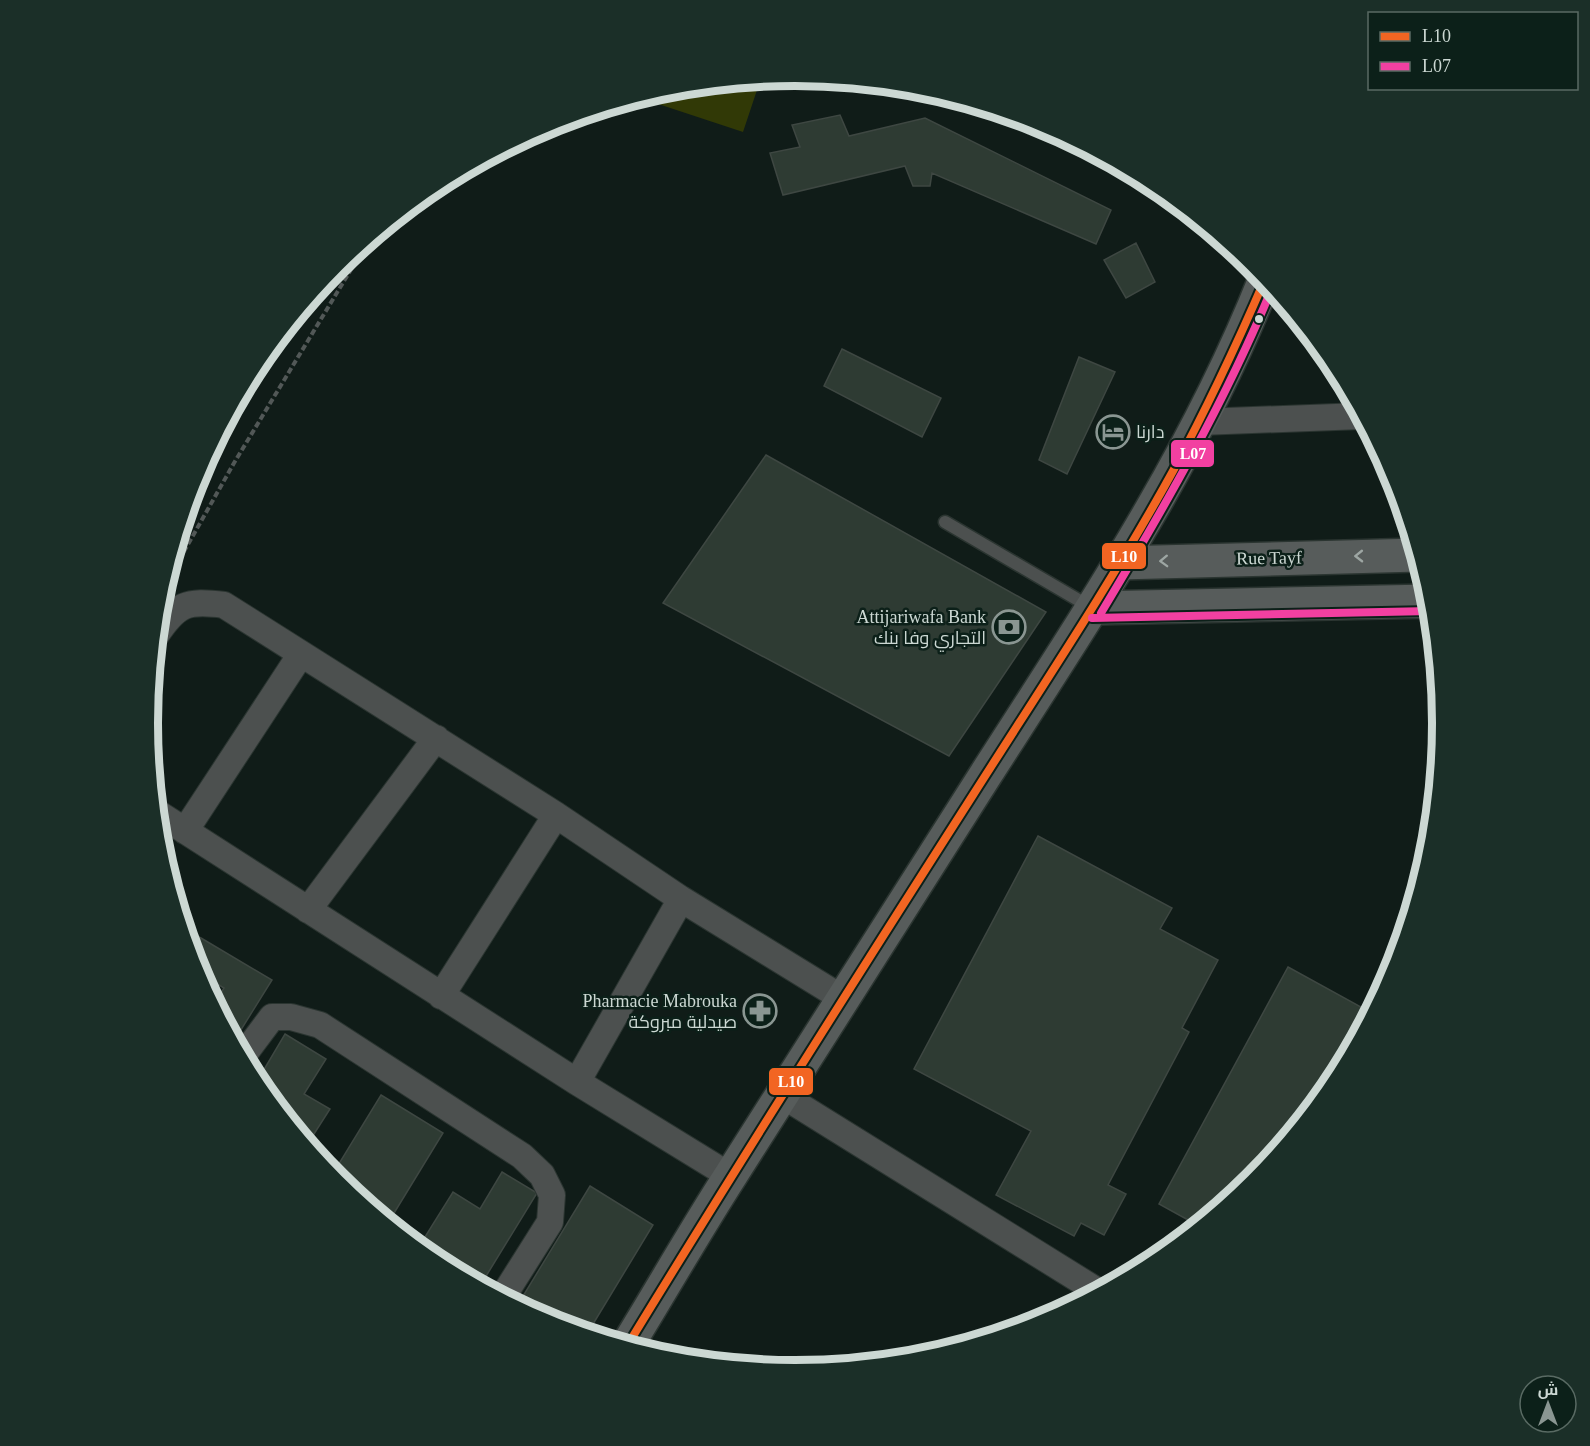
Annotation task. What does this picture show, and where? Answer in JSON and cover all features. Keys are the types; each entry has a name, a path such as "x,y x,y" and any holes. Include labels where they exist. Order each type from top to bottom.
{"street":[{"path":"631,1339 842,998 1092,608 1200,422 1225,374 1261,289"},
{"path":"1200,422 1354,416"},
{"name":"Rue Tayf","path":"1119,562 1410,555"},
{"path":"1092,608 1420,601"},
{"path":"166,621 182,606 195,603 224,605 556,815 681,899 842,998"},
{"path":"185,831 301,654"},
{"path":"308,910 436,738"},
{"path":"441,996 556,815"},
{"path":"165,818 441,996 730,1176"},
{"path":"577,1082 681,899"},
{"path":"248,1049 272,1017 291,1017 320,1025 522,1156 542,1175 552,1195 550,1222 506,1291"},
{"path":"782,1095 1091,1287"}],"lane":[{"path":"945,522 1092,608"}],"path":[{"path":"178,562 234,463 356,261"}],"green space":[{"path":"758,87 743,132 652,102 712,91"}],"building":[{"path":"840,115 849,136 925,118 1111,210 1096,244 932,173 930,186 913,186 905,166 783,195 770,153 800,147 792,125"},
{"path":"1136,243 1155,282 1126,298 1104,260"},
{"path":"842,349 941,398 922,437 824,386"},
{"path":"1079,357 1115,372 1067,474 1039,460"},
{"path":"766,455 1046,612 949,756 663,603"},
{"path":"1038,836 1172,908 1160,929 1218,960 1182,1028 1189,1032 1108,1185 1126,1194 1104,1235 1081,1223 1074,1236 996,1195 1031,1131 914,1069"},
{"path":"193,934 201,938 197,944"},
{"path":"201,938 272,980 239,1034 219,996 224,988 212,981 197,944"},
{"path":"1288,967 1361,1007 1360,1010 1363,1012 1325,1077 1301,1111 1246,1174 1191,1222 1159,1204"},
{"path":"285,1034 326,1059 304,1094 330,1109 312,1138 289,1111 262,1073"},
{"path":"381,1095 443,1133 392,1216 337,1166"},
{"path":"502,1172 537,1193 484,1279 423,1240 453,1192 480,1209"},
{"path":"590,1186 653,1225 591,1327 521,1299"}],"transit line":[{"name":"L10","path":"631,1339 798,1070 1126,553 1198,424 1261,288"},
{"name":"L07","path":"1101,613 1148,534 1214,413 1268,297"},
{"name":"L07","path":"1092,618 1422,611"}],"place":[{"name":"دارنا","path":"1113,432"},
{"name":"Attijariwafa Bank التجاري وفا بنك","path":"1009,627"},
{"name":"Pharmacie Mabrouka صيدلية مبروكة","path":"760,1011"}]}
